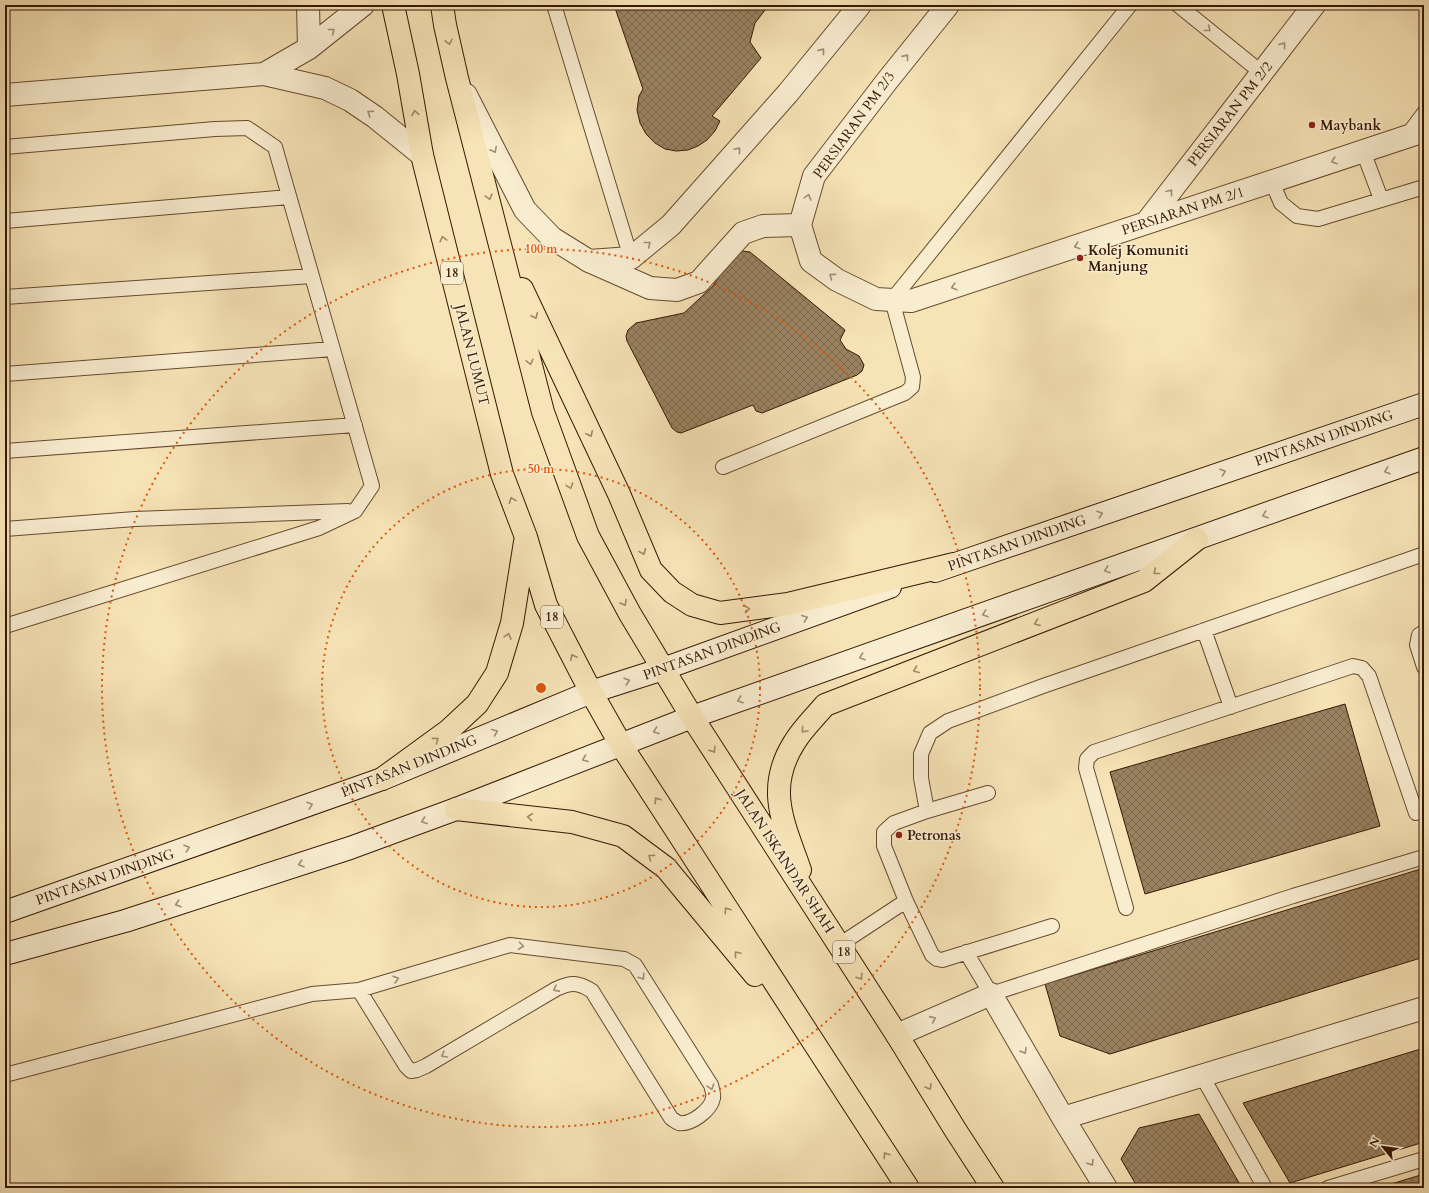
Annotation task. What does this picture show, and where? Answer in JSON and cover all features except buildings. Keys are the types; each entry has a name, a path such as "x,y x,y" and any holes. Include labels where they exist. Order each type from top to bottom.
{"main road":[{"name":"JALAN LUMUT","path":"394,5 422,155 502,474 526,537 546,605 591,692"},
{"name":"18","path":"442,5 457,78 543,412 588,536 630,614 692,717"},
{"path":"500,243 615,487 651,570 672,592 692,605 720,613 788,604 954,564"},
{"path":"382,780 453,726 477,704 497,673 512,623 526,537"},
{"path":"810,900 780,811 778,784 784,763 794,742 825,705 1144,581 1197,538"},
{"name":"18","path":"591,692 621,745 908,1188"},
{"name":"JALAN ISKANDAR SHAH","path":"692,717 897,1035 993,1188"},
{"path":"456,809 572,822 623,836 666,868 816,1048"}],"street":[{"path":"308,5 309,48"},
{"path":"264,74 309,48 363,5"},
{"path":"589,261 631,258 671,225 788,93 860,5"},
{"name":"PERSIARAN PM 2/3","path":"800,225 814,176 948,5"},
{"name":"PERSIARAN PM 2/2","path":"1146,223 1314,5"},
{"path":"5,95 264,74 325,88 350,100 375,117 422,155"},
{"path":"457,78 525,210 552,238 589,261 650,288 677,290 699,282 743,233 763,226 800,225"},
{"name":"PERSIARAN PM 2/1","path":"800,225 811,261 837,280 876,299 911,301 1415,134"},
{"name":"PINTASAN DINDING","path":"5,912 382,780 591,692 663,669 954,564 1424,404"},
{"path":"5,954 140,916 350,848 456,809 692,717 1424,458"},
{"path":"897,1035 991,994 1063,1118 1106,1188"},
{"path":"1063,1118 1424,1008"}],"lane":[{"path":"554,5 631,258"},
{"path":"723,467 905,394 912,387 914,378 892,300 1130,5"},
{"path":"1178,5 1262,73"},
{"path":"1415,134 1424,113"},
{"path":"5,147 215,129 247,128 274,147 372,486 355,511 319,528 5,626"},
{"path":"1363,151 1381,199"},
{"path":"1272,182 1281,203 1297,216 1318,219 1424,187"},
{"path":"5,221 289,198"},
{"path":"5,297 312,276"},
{"path":"5,374 333,349"},
{"path":"5,451 355,425"},
{"path":"5,529 135,519 355,511"},
{"path":"927,810 921,778 921,754 930,733 948,721 1043,686 1424,554"},
{"path":"1204,630 1231,707"},
{"path":"1424,632 1419,635 1418,645 1424,668"},
{"path":"1126,908 1086,768 1087,759 1094,752 1353,666 1362,668 1369,676 1416,813"},
{"path":"988,793 927,810 894,823 884,832 884,846 906,901 932,955 937,959 942,960 1052,926"},
{"path":"966,952 991,994 1286,898 1424,857"},
{"path":"839,945 906,901"},
{"path":"5,1075 312,994 359,990 510,945 624,959 635,965 711,1085 713,1098 708,1108 700,1116 688,1122 678,1123 671,1118 592,991 582,984 567,984 556,989 426,1066 411,1071 406,1066 359,990"},
{"path":"1202,1076 1265,1188"},
{"path":"1328,1188 1424,1159"}],"place":[{"name":"Maybank","path":"1312,125"},
{"name":"Kolej Komuniti Manjung","path":"1080,258"},
{"name":"Petronas","path":"899,835"}]}
